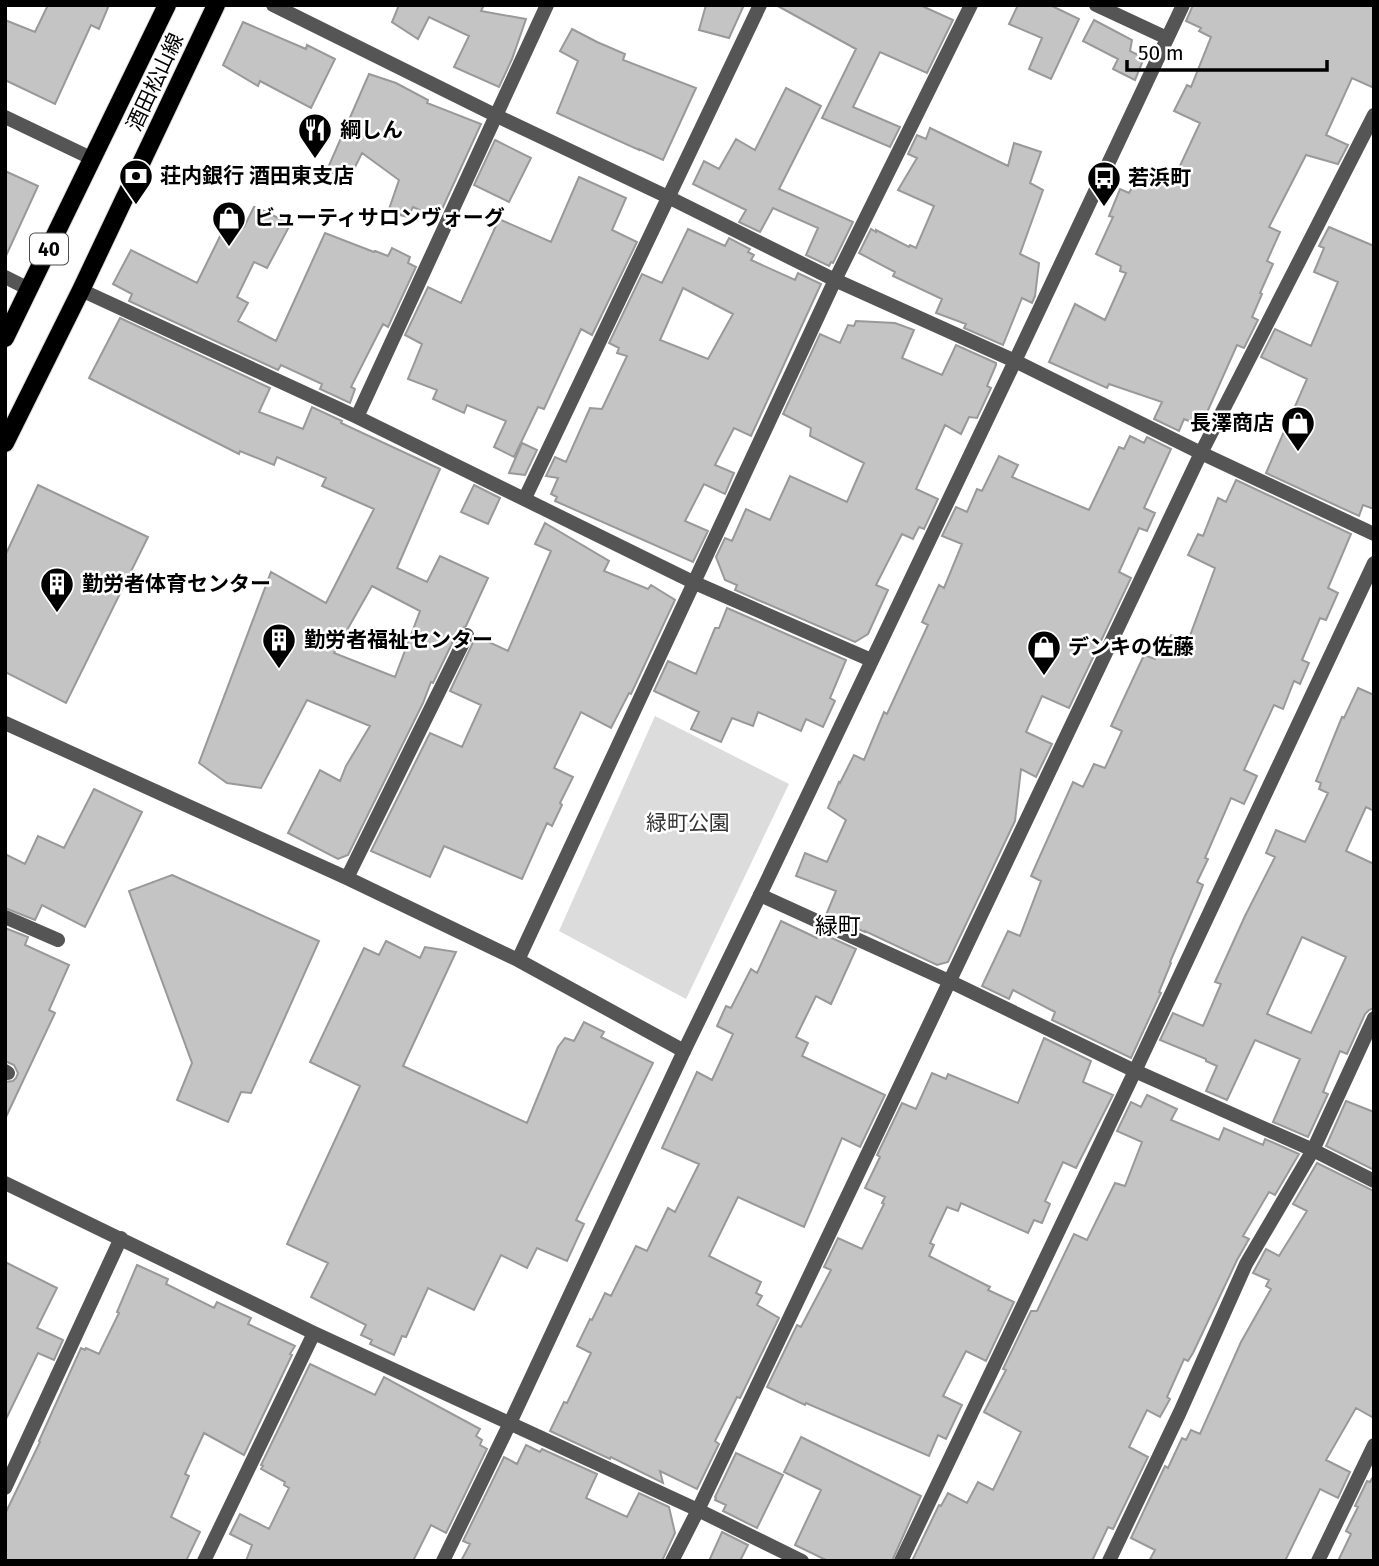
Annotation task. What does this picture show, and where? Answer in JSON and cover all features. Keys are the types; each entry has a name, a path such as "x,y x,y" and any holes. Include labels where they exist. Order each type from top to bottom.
{"main road":[{"name":"酒田松山線","path":"5,338 167,5"},
{"name":"酒田松山線","path":"5,443 216,5"}],"street":[{"path":"273,5 835,280 1015,361 1201,453 1374,534"},
{"path":"357,416 547,5"},
{"path":"525,498 760,5"},
{"path":"518,960 835,280 971,5"},
{"path":"1097,5 1167,38"},
{"path":"443,1561 1183,5"},
{"path":"672,1561 1201,453 1374,115"},
{"path":"5,117 93,159"},
{"path":"5,278 29,289"},
{"path":"80,290 357,416 695,583 872,660"},
{"path":"901,1561 1374,563"},
{"path":"347,878 467,635"},
{"path":"5,723 347,878 518,960 684,1051"},
{"path":"760,895 949,981 1135,1071 1313,1150 1374,1181"},
{"path":"5,917 58,940"},
{"path":"1109,1561 1246,1264 1313,1150 1374,1018"},
{"path":"5,1183 314,1333 698,1510 802,1561"},
{"path":"5,1488 121,1238"},
{"path":"204,1561 314,1333"},
{"path":"1318,1561 1374,1445"}],"green space":[{"name":"緑町公園","path":"655,716 789,784 686,999 559,931"}],"building":[{"path":"44,5 109,5 99,29 91,25 55,104 5,80 5,20 35,32 47,7"},
{"path":"399,5 484,5 481,11 526,19 499,87 454,67 469,36 429,17 418,39 392,22"},
{"path":"706,5 744,5 729,38 699,30"},
{"path":"776,5 920,5 953,20 927,73 880,52 853,107 900,127 890,147 822,118 856,49"},
{"path":"1018,5 1050,5 1079,19 1051,79 1029,69 1042,38 1009,24"},
{"path":"1193,5 1374,5 1374,88 1352,78 1326,135 1348,145 1338,164 1306,155 1269,227 1280,232 1267,261 1273,264 1252,317 1258,320 1244,348 1237,345 1201,426 1184,419 1179,431 1154,419 1162,402 1109,384 1107,388 1049,362 1075,304 1105,320 1126,273 1120,271 1121,266 1096,254 1113,217 1109,216 1120,189 1129,193 1143,168 1172,183 1200,123 1174,111 1187,85 1191,87 1211,37 1199,31 1201,28 1186,21"},
{"path":"1094,20 1132,40 1130,51 1144,58 1135,80 1113,69 1118,59 1083,41"},
{"path":"243,22 306,49 307,45 335,59 311,108 260,81 258,86 223,65"},
{"path":"572,29 625,54 623,60 696,88 663,160 557,113 578,61 560,51"},
{"path":"369,74 396,83 428,100 427,103 481,124 438,218 413,207 408,217 388,212 399,180 362,153 348,181 327,170"},
{"path":"786,88 821,106 779,189 853,222 829,266 806,255 818,228 773,208 760,232 739,222 746,210 693,184 704,161 719,169 736,139 755,150"},
{"path":"930,128 1008,166 1014,143 1041,152 1030,183 1043,190 1020,254 1039,263 1035,296 1032,303 1022,298 1003,345 964,328 966,324 936,313 942,299 893,276 895,272 859,253 871,229 916,248 934,206 898,190 917,158 908,154 917,135 926,139"},
{"path":"495,140 531,158 509,202 474,185"},
{"path":"5,171 38,186 5,258"},
{"path":"579,177 626,198 612,230 637,242 592,335 581,329 544,409 538,407 514,457 494,447 506,421 467,405 464,413 433,399 437,390 408,379 422,344 405,335 428,287 461,303 499,219 551,242"},
{"path":"254,207 290,225 267,268 254,262 237,297 248,303 238,321 276,341 325,233 388,256 392,248 410,257 408,263 416,267 388,327 383,324 351,387 355,389 350,403 320,389 322,384 281,365 278,370 129,301 132,294 113,284 131,250 197,283 228,220 244,227"},
{"path":"1329,227 1374,246 1374,509 1363,505 1359,516 1266,473 1307,379 1261,357 1275,329 1311,346 1338,282 1314,272 1324,248 1319,246"},
{"path":"688,229 725,246 729,238 750,249 748,252 754,255 751,260 795,280 798,273 821,284 751,436 734,428 715,465 734,473 725,494 704,484 685,521 708,531 693,562 555,501 557,497 551,494 558,478 546,476 555,457 566,462 590,408 602,409 627,356 617,353 619,348 609,343 642,274 662,283","holes":["683,288 733,314 708,359 660,340"]},
{"path":"120,318 270,388 259,412 303,429 312,407 440,469 397,568 427,582 440,556 488,578 466,626 458,631 433,683 431,682 348,855 338,859 288,833 320,770 340,781 370,726 307,700 261,788 227,783 199,763 271,572 326,603 374,509 322,486 326,478 277,457 274,465 240,451 239,454 89,378","holes":["372,586 420,611 395,677 334,653"]},
{"path":"856,321 895,323 914,330 902,358 942,375 956,345 996,365 987,386 991,388 977,418 969,417 961,434 945,425 916,489 938,499 924,529 919,527 913,539 902,534 876,585 888,590 868,634 855,642 735,590 737,585 725,580 716,557 725,538 732,541 746,509 770,520 790,476 847,502 864,463 810,436 811,428 783,414 820,334 840,343 848,325 854,326"},
{"path":"1130,436 1144,443 1147,437 1171,449 1144,508 1155,513 1147,531 1139,528 1119,572 1131,578 1069,708 1042,696 1026,732 1052,744 1036,777 1021,769 1015,821 948,962 937,965 826,915 836,891 796,876 805,853 827,862 846,820 828,808 854,755 864,760 884,712 887,714 928,625 922,622 939,585 944,588 962,544 942,536 956,507 967,512 977,489 982,491 999,456 1018,465 1012,477 1089,510 1119,447 1124,449"},
{"path":"522,443 537,450 525,475 509,473"},
{"path":"1236,480 1351,534 1328,588 1338,593 1326,620 1320,618 1302,660 1309,663 1300,684 1294,681 1283,709 1274,705 1244,770 1257,776 1244,804 1231,798 1197,882 1203,885 1170,962 1159,992 1161,993 1131,1058 1052,1020 1055,1012 1013,990 1009,999 982,986 1008,931 1020,936 1041,881 1031,876 1073,782 1083,787 1094,764 1105,768 1122,731 1111,726 1144,655 1155,659 1162,641 1168,643 1171,635 1188,641 1215,568 1188,555 1198,534 1203,536 1218,498 1226,502"},
{"name":"勤労者体育センター","path":"38,485 148,537 66,703 5,672 5,556"},
{"path":"474,485 500,498 488,524 461,512"},
{"path":"545,523 609,561 604,571 648,589 651,585 675,600 631,694 629,693 611,728 581,712 554,768 573,777 552,826 547,823 522,879 444,846 430,877 371,851 430,733 462,747 481,705 450,691 476,636 508,651 551,551 535,544"},
{"path":"727,608 846,660 830,698 835,701 823,727 806,719 801,731 758,712 753,726 732,718 721,742 691,729 699,712 654,691 668,661 696,674 715,628 719,628"},
{"path":"1358,688 1374,695 1374,811 1366,807 1346,851 1374,864 1374,1008 1365,1014 1347,1054 1340,1051 1323,1092 1328,1094 1308,1137 1273,1122 1300,1059 1255,1040 1227,1100 1206,1091 1217,1066 1160,1040 1173,1013 1203,1026 1221,984 1215,982 1275,857 1266,853 1276,830 1305,842 1328,793 1319,789 1321,783 1316,781 1342,717 1344,718","holes":["1302,937 1346,957 1311,1033 1267,1014"]},
{"path":"94,789 142,812 85,927 42,905 35,920 5,908 5,854 25,864 38,836 64,848"},
{"path":"172,875 319,941 251,1093 241,1092 228,1122 177,1100 192,1063 129,891"},
{"path":"781,921 817,938 819,932 856,949 831,1004 816,996 796,1037 808,1043 802,1056 885,1095 860,1147 842,1138 804,1227 738,1197 709,1256 761,1282 756,1293 762,1296 757,1305 779,1318 740,1398 737,1397 715,1441 719,1444 697,1489 660,1471 663,1483 550,1431 591,1353 577,1346 590,1319 592,1320 605,1293 611,1296 636,1246 647,1251 668,1208 675,1212 699,1164 662,1148 697,1072 712,1080 733,1034 717,1026 726,1006 731,1008 751,969 757,973"},
{"path":"5,928 28,937 25,945 69,965 49,1010 55,1013 5,1119 5,1082 13,1081 18,1073 14,1065 5,1061"},
{"path":"386,941 420,958 425,947 456,952 403,1066 527,1123 558,1047 565,1038 574,1041 584,1022 604,1032 601,1037 653,1063 576,1220 584,1224 567,1261 537,1248 527,1268 501,1255 474,1310 428,1288 406,1337 402,1336 394,1355 370,1344 372,1340 361,1335 366,1325 311,1297 328,1263 287,1244 360,1086 310,1062 364,948 379,955"},
{"path":"1044,1038 1091,1061 1083,1082 1113,1095 1076,1168 1063,1162 1045,1201 1050,1204 1042,1223 1034,1220 1028,1233 961,1203 958,1211 947,1207 930,1243 934,1245 929,1256 1014,1302 986,1361 966,1351 943,1396 962,1405 946,1439 938,1435 929,1456 767,1387 797,1325 801,1327 831,1270 824,1267 838,1238 862,1249 884,1204 882,1203 885,1197 865,1188 880,1157 877,1155 902,1103 916,1109 932,1073 946,1079 948,1074 1018,1103"},
{"path":"1147,1095 1177,1109 1171,1120 1219,1140 1224,1128 1263,1145 1265,1139 1299,1154 1275,1195 1269,1192 1243,1236 1249,1239 1193,1353 1188,1361 1184,1359 1167,1397 1170,1399 1160,1417 1147,1410 1129,1447 1148,1457 1113,1529 1108,1527 1092,1561 912,1561 939,1505 941,1506 948,1493 967,1503 978,1482 993,1490 1021,1432 984,1412 1006,1370 1003,1369 1031,1311 1037,1311 1074,1234 1087,1240 1115,1183 1125,1186 1142,1142 1117,1131 1131,1102 1141,1107"},
{"path":"1346,1101 1374,1112 1374,1170 1326,1146"},
{"path":"1317,1163 1374,1191 1374,1418 1356,1408 1326,1460 1350,1472 1338,1498 1320,1489 1285,1561 1149,1561 1155,1550 1131,1538 1165,1466 1168,1468 1182,1438 1186,1440 1191,1430 1200,1434 1241,1342 1271,1289 1266,1286 1269,1280 1253,1273 1266,1249 1279,1256 1307,1211 1293,1204"},
{"path":"5,1262 57,1288 37,1328 63,1340 54,1360 38,1353 5,1421"},
{"path":"137,1265 168,1279 166,1284 214,1308 217,1302 251,1318 248,1324 295,1346 290,1354 292,1355 244,1455 204,1433 185,1474 189,1476 171,1517 200,1532 186,1561 5,1561 5,1514 81,1348 99,1354 119,1313 117,1312"},
{"path":"310,1364 375,1395 384,1377 480,1429 476,1436 482,1440 480,1445 487,1449 446,1533 431,1525 413,1561 246,1561 252,1545 230,1534 240,1514 269,1529 289,1488 284,1485 285,1482 261,1469 261,1465"},
{"path":"801,1437 921,1496 892,1561 828,1561 795,1545 821,1490 784,1472"},
{"path":"526,1445 540,1452 542,1449 597,1474 586,1498 627,1517 639,1493 669,1507 675,1533 662,1561 461,1561 470,1544 463,1541 504,1457 517,1464"},
{"path":"736,1453 783,1475 757,1528 723,1511 726,1505 715,1500"},
{"path":"1374,1475 1374,1561 1338,1561 1351,1534 1346,1531 1358,1507 1355,1506 1367,1481 1370,1482"},
{"path":"722,1532 748,1545 740,1561 709,1561"}],"place":[{"name":"綱しん","path":"315,160"},
{"name":"荘内銀行 酒田東支店","path":"136,206"},
{"name":"若浜町","path":"1104,208"},
{"name":"ビューティサロンヴォーグ","path":"229,248"},
{"name":"長澤商店","path":"1298,453"},
{"name":"勤労者体育センター","path":"57,614"},
{"name":"勤労者福祉センター","path":"279,670"},
{"name":"デンキの佐藤","path":"1044,677"}],"district":[{"name":"緑町","path":"838,926"}]}
